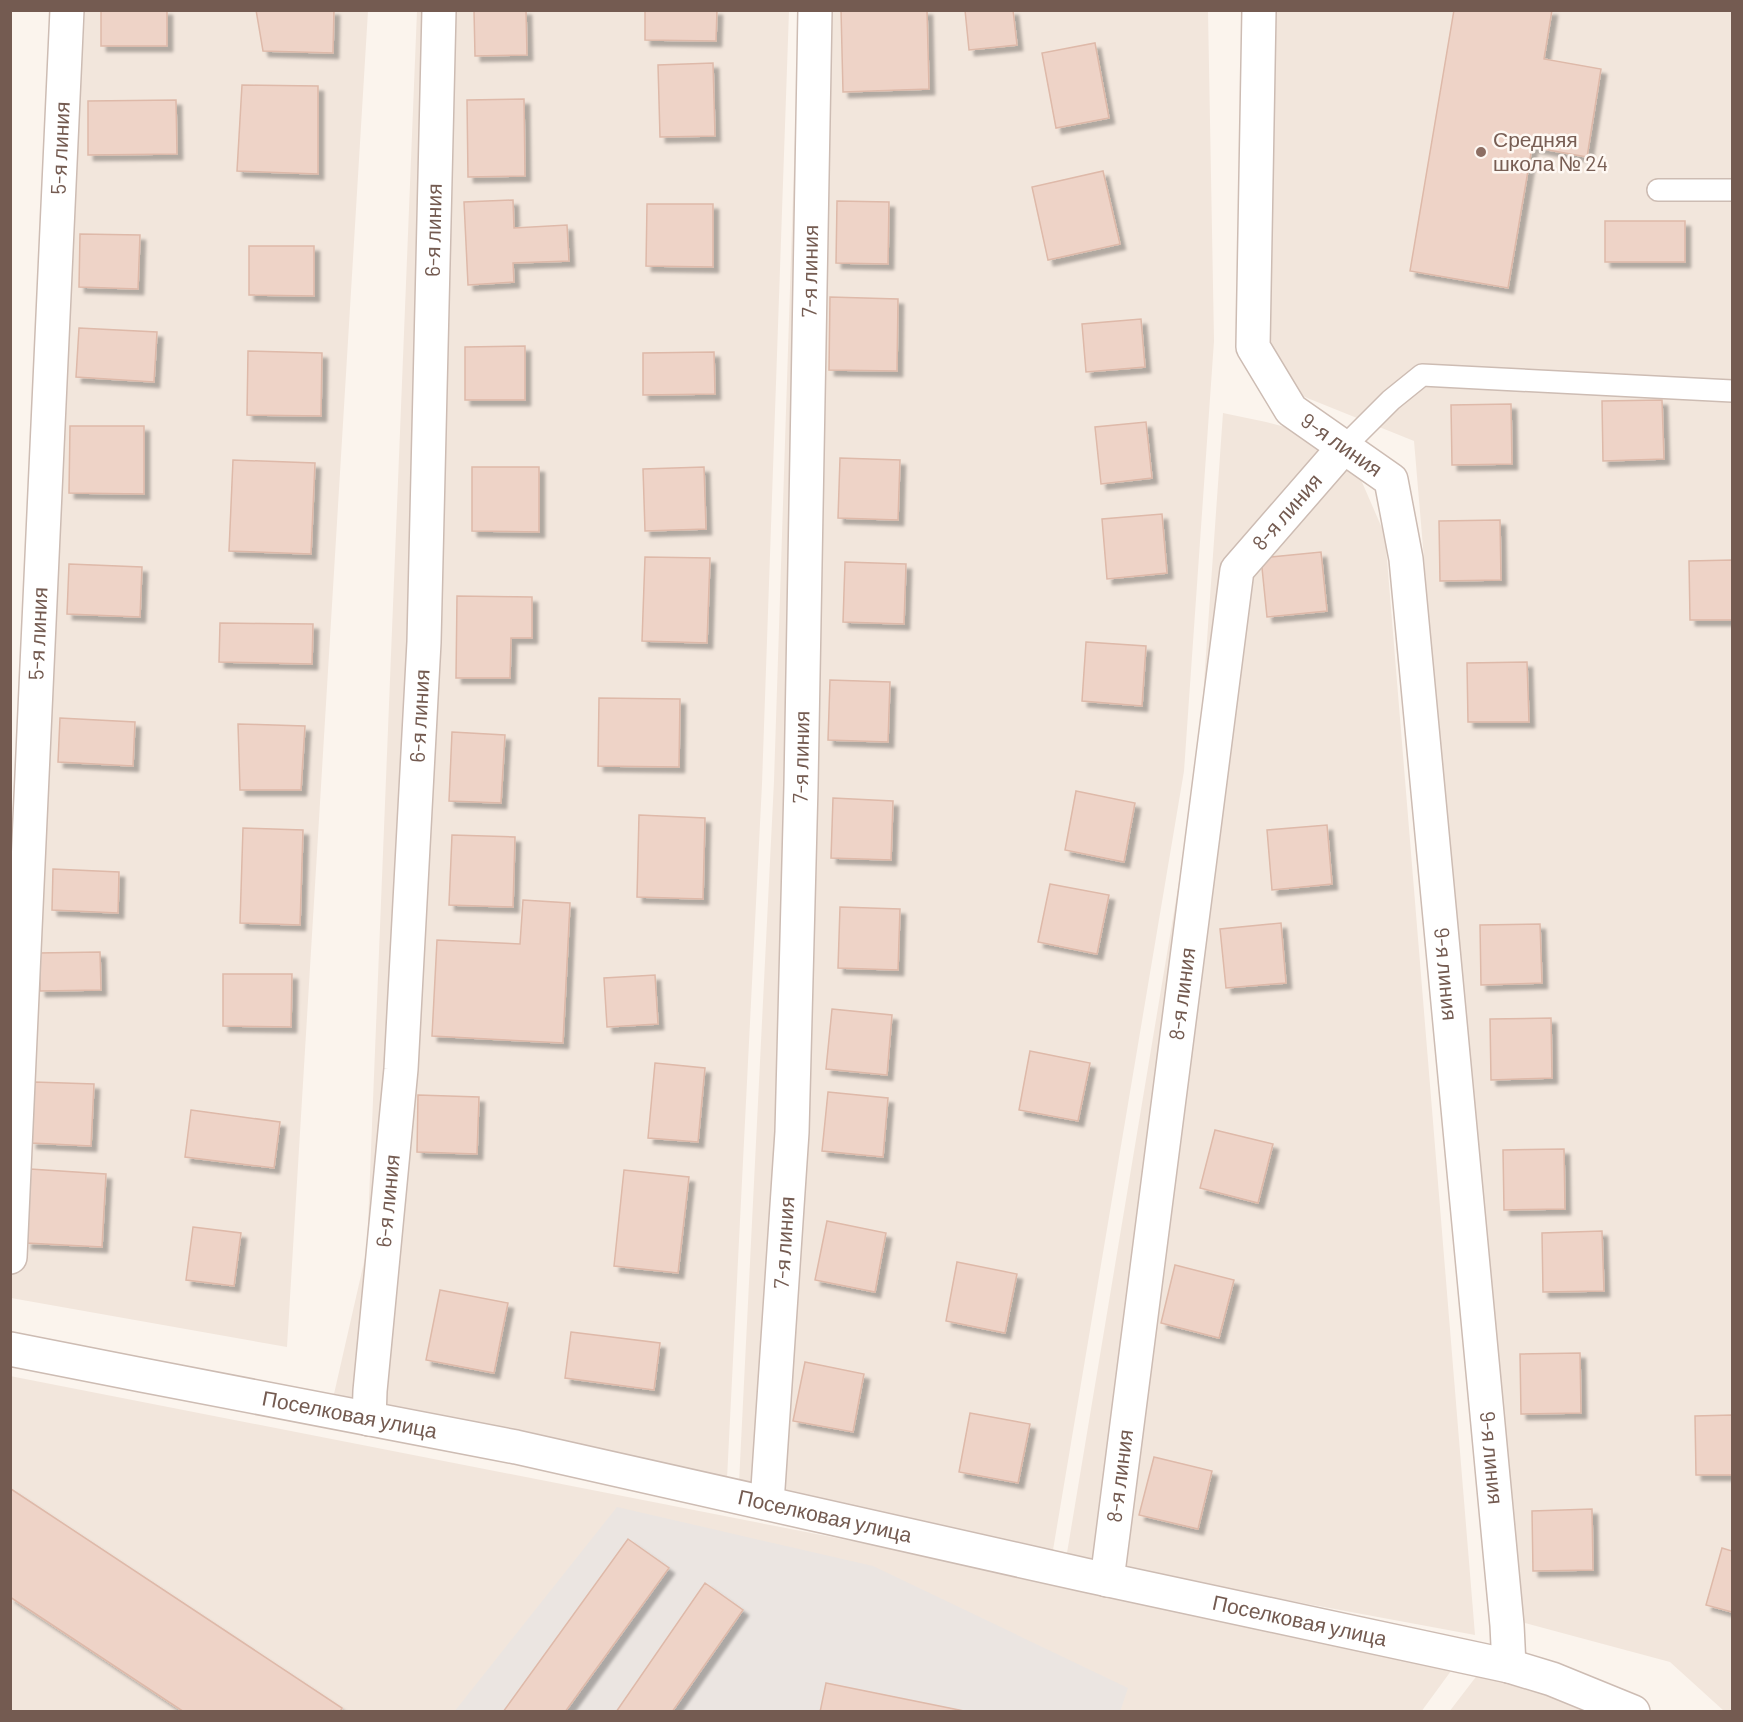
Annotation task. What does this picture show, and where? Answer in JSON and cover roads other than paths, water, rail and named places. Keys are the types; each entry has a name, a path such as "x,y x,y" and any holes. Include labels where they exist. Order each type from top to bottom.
{"street":[{"name":"5-я линия","path":"10,1257 67,10"},
{"name":"6-я линия","path":"369,1419 401,1068 424,642 440,10"},
{"name":"7-я линия","path":"767,1503 792,1131 815,10"},
{"name":"9-я линия","path":"1259,10 1253,347 1291,410 1391,480 1406,559 1507,1625 1509,1666"},
{"name":"8-я линия","path":"1107,1580 1237,570 1344,447"},
{"name":"Поселковая улица","path":"10,1349 516,1447 1107,1580 1509,1666 1552,1679 1633,1712"}],"lane":[{"path":"1658,190 1732,190"},
{"path":"1344,447 1391,400 1422,375 1732,392"}],"place":[{"name":"Средняя школа № 24","path":"1481,152"}]}
